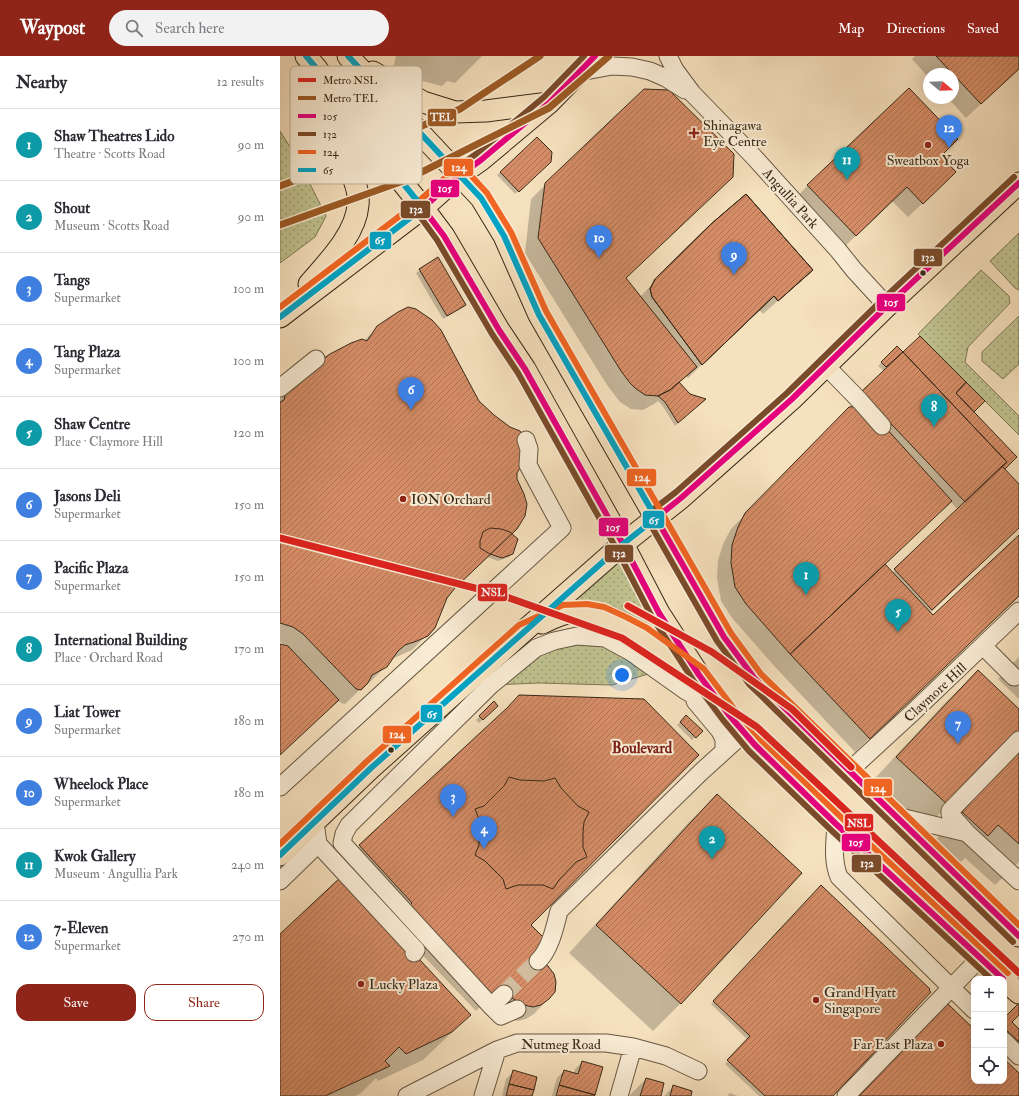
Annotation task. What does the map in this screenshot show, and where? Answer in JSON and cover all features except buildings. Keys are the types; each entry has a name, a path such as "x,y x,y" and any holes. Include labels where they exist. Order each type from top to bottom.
{"main road":[{"path":"349,56 364,66"},
{"path":"349,56 358,66"},
{"path":"281,316 423,208 460,175 481,160 549,103 581,64 595,56"},
{"path":"422,101 455,112 486,112 549,103"},
{"path":"422,134 481,198 504,236 539,315 724,638 755,679 1019,936"},
{"path":"280,856 371,768 524,631 623,544 681,498 792,399 887,306 1019,183"},
{"path":"281,316 330,259 346,237 354,222 358,206 358,190 356,184"},
{"path":"404,184 444,236 499,330 525,369 623,544 693,683"},
{"path":"524,631 565,613 586,612 603,615 643,635 729,715 744,733 836,824 1001,976"},
{"path":"1007,982 1019,993"}],"street":[{"name":"Angullia Park","path":"668,56 692,93 753,156 887,306"},
{"name":"Angullia Park","path":"581,64 632,67 650,71 666,78 692,93"},
{"path":"280,388 316,359"},
{"path":"826,366 882,426"},
{"path":"280,787 562,528 528,465 529,449 526,440"},
{"name":"Claymore Hill","path":"849,771 1019,611"},
{"path":"517,1009 501,1016 342,843 344,834 349,825 491,686 536,648 554,641 578,636 605,638 693,683 720,731 724,740 724,750"},
{"path":"983,646 1014,677"},
{"path":"538,961 544,956 559,911 724,750 744,733"},
{"path":"1019,740 950,811 950,814 967,832 1019,880"},
{"path":"896,816 967,832"},
{"path":"315,822 318,844 416,950 414,953"},
{"path":"836,824 834,857 839,877 971,1007"},
{"path":"280,881 318,844"},
{"path":"846,1096 980,958"},
{"path":"491,1006 504,994"},
{"name":"Nutmeg Road","path":"407,1096 497,1050 517,1043 606,1043 633,1047 666,1056 698,1071"},
{"path":"1007,1044 1019,1056"},
{"path":"618,1096 633,1047"},
{"path":"483,1096 497,1050"}],"green space":[{"path":"280,131 290,147 290,184 310,184 326,216 315,237 280,263"},
{"path":"1019,233 1019,290 1015,288 990,261"},
{"path":"981,270 1009,296 1010,303 968,347 965,362 1019,416 1019,435 918,334"},
{"path":"1019,316 1019,364 1003,379 982,361 982,352"},
{"path":"623,544 699,675 603,615 524,631"},
{"path":"605,638 658,671 612,685 539,683 491,685 536,648"}],"tunnel":[{"path":"504,994 538,961"}],"metro line":[{"name":"TEL","path":"422,126 460,109 540,56"},
{"name":"TEL","path":"422,172 549,108 609,56"},
{"name":"TEL","path":"280,186 290,182"},
{"name":"TEL","path":"280,225 395,184"},
{"name":"NSL","path":"280,538 498,594 622,638 757,727 1019,973"},
{"name":"NSL","path":"628,606 712,652 792,709 851,767"}],"transit line":[{"name":"65","path":"306,56 314,66"},
{"name":"65","path":"348,56 357,66"},
{"name":"132","path":"584,56 544,97 476,154 455,169 418,202 415,207 416,211 437,240 492,334 518,373 616,548 652,617 693,680 723,720 749,751 831,830 988,976"},
{"name":"105","path":"595,56 549,103 481,160 460,175 423,208 444,236 499,330 525,369 623,544 659,613 699,675 729,715 755,745 836,824 1000,976"},
{"name":"65","path":"280,855 371,768 623,544 656,518 539,315 504,236 481,198 422,135"},
{"name":"124","path":"280,307 418,202 455,169 460,167 465,169 487,193 511,232 546,311 731,633 761,674 1019,925"},
{"name":"132","path":"1013,942 749,684 717,641 649,522 648,517 650,512 676,492 787,393 882,300 1014,177"},
{"name":"105","path":"1019,183 887,306 792,399 681,498 656,518 724,637 755,679 1019,936"},
{"name":"65","path":"280,317 423,208 404,184"},
{"name":"124","path":"280,844 366,762 519,625 563,605 587,604 604,607 647,628 704,669 735,710 761,740 1008,973"}],"place":[{"name":"Shinagawa Eye Centre","path":"694,133"},
{"name":"Sweatbox Yoga","path":"928,145"},
{"name":"7-Eleven","path":"949,148"},
{"name":"Kwok Gallery","path":"847,180"},
{"name":"Wheelock Place","path":"599,258"},
{"name":"Liat Tower","path":"734,275"},
{"name":"Jasons Deli","path":"411,410"},
{"name":"International Building","path":"934,427"},
{"name":"ION Orchard","path":"403,499"},
{"name":"Shaw Theatres Lido","path":"806,595"},
{"name":"Shaw Centre","path":"898,632"},
{"name":"Pacific Plaza","path":"958,744"},
{"name":"Tangs","path":"453,817"},
{"name":"Tang Plaza","path":"484,849"},
{"name":"Shout","path":"712,859"},
{"name":"Lucky Plaza","path":"361,984"},
{"name":"Grand Hyatt Singapore","path":"816,1000"},
{"name":"Far East Plaza","path":"941,1044"}],"district":[{"name":"Boulevard","path":"642,748"}]}
